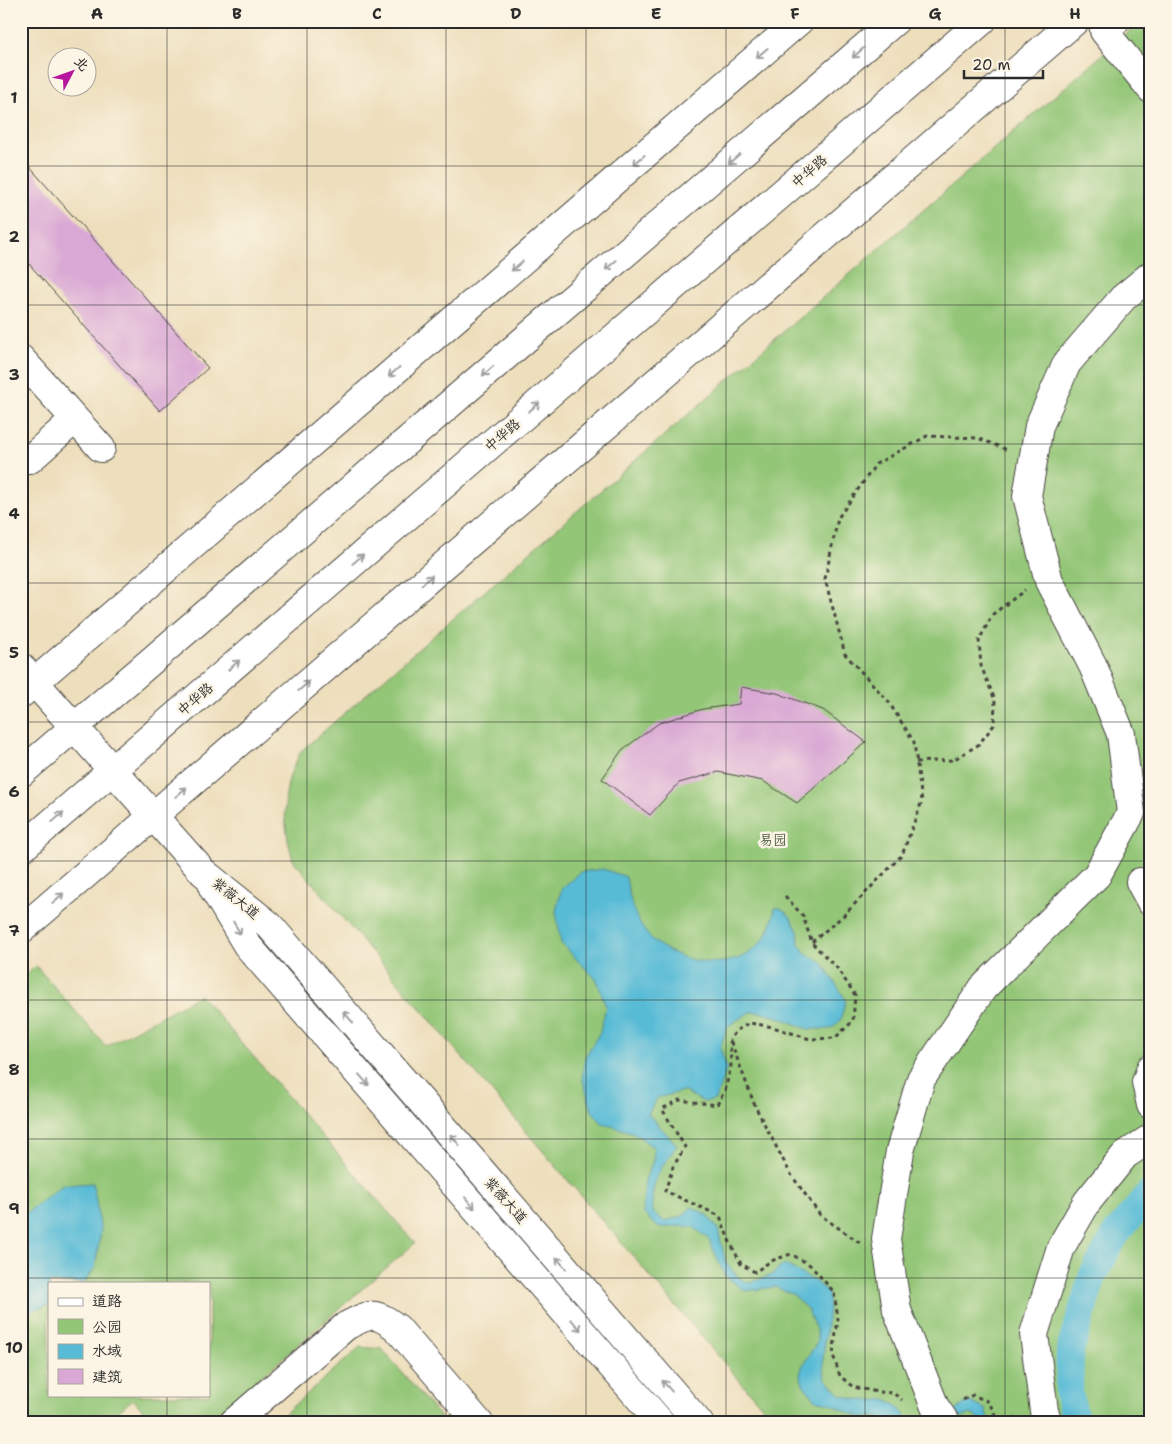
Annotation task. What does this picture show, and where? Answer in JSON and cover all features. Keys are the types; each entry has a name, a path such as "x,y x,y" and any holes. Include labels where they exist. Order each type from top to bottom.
{"main road":[{"path":"203,872 75,727 26,681 799,21"},
{"path":"21,773 895,21"},
{"name":"中华路","path":"21,849 982,21"},
{"path":"21,930 1075,21"},
{"path":"1115,21 1104,31 1151,89"},
{"path":"943,1419 935,1406 897,1310 886,1239 900,1151 921,1079 983,988 1096,874 1131,813 1121,734 1093,666 1049,581 1027,496 1039,426 1067,363 1122,298 1151,275"},
{"path":"21,359 101,448"},
{"path":"21,459 30,459 75,419"},
{"name":"紫薇大道","path":"203,872 247,944 661,1423"},
{"name":"紫薇大道","path":"203,872 269,925 699,1423"},
{"path":"1151,1068 1146,1082 1151,1105"},
{"path":"1046,1417 1034,1334 1061,1247 1087,1202 1125,1155 1151,1138"},
{"path":"233,1423 346,1326 366,1315 381,1317 397,1328 479,1423"}],"path":[{"path":"812,943 844,915 902,855 922,801 914,742 888,700 845,654 825,579 838,518 876,464 927,436 978,438 1033,460"},
{"path":"916,762 953,760 978,745 994,726 995,700 981,666 980,640 993,614 1022,591 1049,581"},
{"path":"786,896 803,916 812,943 838,968 855,995 853,1021 835,1038 810,1039 773,1027 750,1023 737,1030 730,1040 732,1066 725,1090 717,1105 679,1100 662,1109 685,1147 673,1166 665,1191 720,1216 741,1264 755,1272 771,1261 791,1254 810,1265 834,1292 838,1319 833,1355 840,1376 853,1387 893,1393 906,1404"},
{"path":"730,1040 755,1106 790,1173 820,1215 869,1249 889,1259"},
{"path":"943,1419 956,1403 973,1395 989,1402 996,1417 1007,1421 1046,1417"}],"green space":[{"name":"易园","path":"1141,21 1151,21 1151,1423 776,1423 293,860 288,841 285,812 289,779 301,751"},
{"path":"36,966 106,1046 200,995 415,1243 208,1423 154,1423 133,1399 105,1423 21,1423 21,979"},
{"path":"360,1347 382,1349 445,1423 274,1423"}],"water":[{"path":"603,869 626,877 635,914 647,934 658,944 685,958 717,962 732,960 746,955 765,937 771,925 775,908 780,908 790,916 798,931 799,944 806,954 821,961 846,1000 840,1021 831,1029 808,1029 781,1018 760,1012 750,1012 728,1026 720,1048 727,1068 715,1100 704,1102 683,1091 657,1098 648,1114 677,1145 657,1176 653,1190 652,1212 664,1221 681,1217 692,1207 706,1214 718,1229 726,1263 739,1278 749,1283 772,1275 784,1264 816,1282 828,1293 829,1309 823,1357 825,1378 841,1395 872,1401 886,1399 899,1407 909,1423 894,1423 879,1417 862,1417 832,1404 816,1400 804,1386 800,1375 802,1367 817,1342 817,1332 807,1309 794,1295 775,1287 745,1291 725,1276 708,1238 693,1227 659,1228 643,1213 645,1180 653,1161 654,1148 634,1133 602,1123 592,1111 582,1077 585,1057 600,1032 606,1007 597,980 561,943 556,911 562,888 581,872"},
{"path":"93,1183 101,1231 95,1268 85,1282 48,1282 48,1305 21,1314 21,1217 63,1185"},
{"path":"970,1402 985,1409 992,1423 985,1423 971,1414 960,1417 956,1411 964,1404"}],"building":[{"path":"26,163 208,368 160,411 21,255 21,167"},
{"path":"741,687 777,693 823,710 866,742 797,803 763,781 718,772 679,783 650,815 602,779 622,750 659,723 703,709 739,704"}],"waterway":[{"path":"1074,1415 1069,1395 1070,1351 1093,1275 1116,1234 1151,1192"}]}
